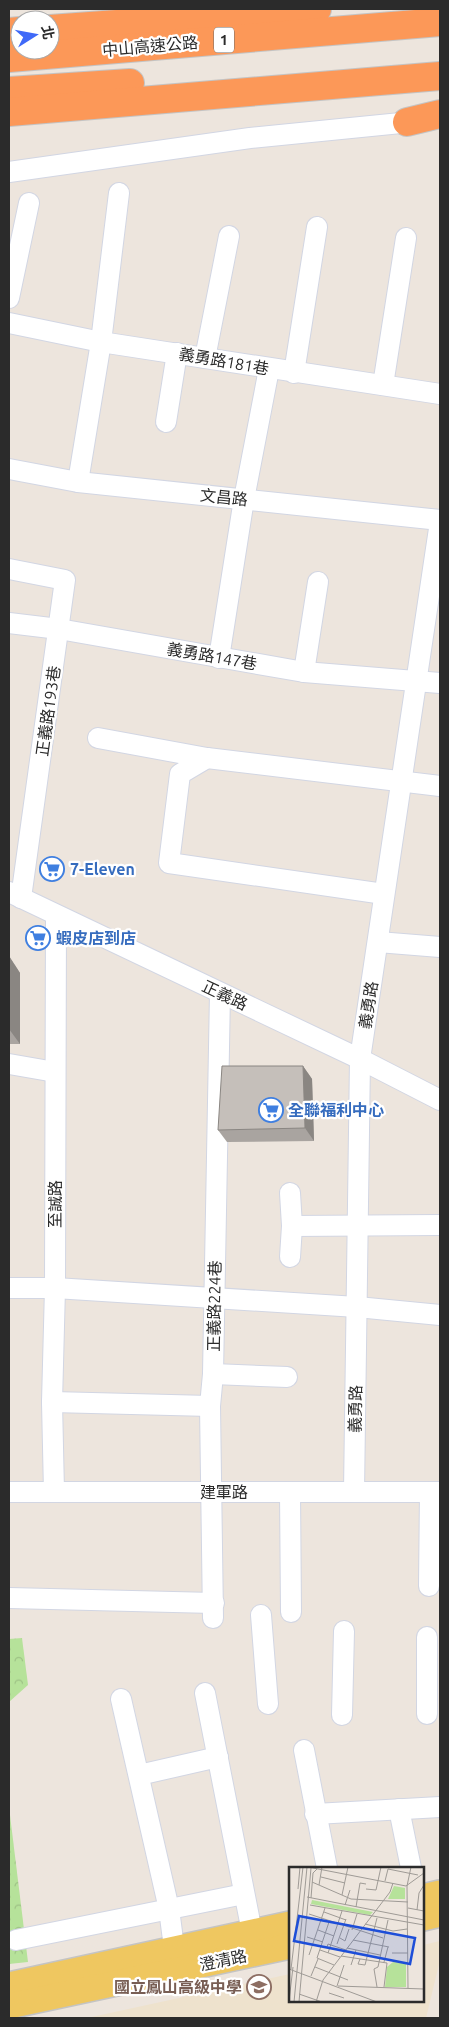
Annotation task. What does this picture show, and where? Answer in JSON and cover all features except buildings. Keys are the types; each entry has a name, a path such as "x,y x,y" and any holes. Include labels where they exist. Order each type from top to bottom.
{"highway":[{"path":"60,28 317,9"},
{"name":"中山高速公路","path":"9,58 440,22"},
{"path":"9,91 440,65"},
{"path":"9,112 440,76"},
{"path":"407,122 440,114"}],"main road":[{"path":"424,1896 440,1893"},
{"path":"424,1918 440,1914"},
{"name":"澄清路","path":"175,1959 252,1932 289,1924"},
{"name":"澄清路","path":"9,2006 289,1924"},
{"name":"澄清路","path":"9,1985 175,1959 289,1946"}],"street":[{"path":"9,172 250,138 440,119"},
{"path":"78,482 101,342 119,193"},
{"path":"9,298 29,203"},
{"path":"294,373 317,228"},
{"path":"205,358 229,236"},
{"path":"384,385 406,238"},
{"name":"義勇路181巷","path":"9,324 101,342 440,394"},
{"path":"166,422 177,353"},
{"path":"219,658 244,499 269,369"},
{"name":"文昌路","path":"9,470 78,482 440,521"},
{"name":"義勇路","path":"354,1492 360,1059 440,521"},
{"name":"正義路193巷","path":"9,569 65,580 59,629 15,895"},
{"path":"304,672 318,582"},
{"name":"義勇路147巷","path":"9,623 59,629 304,672 440,683"},
{"path":"98,738 206,758 440,786"},
{"path":"206,758 180,774 169,863 384,894"},
{"name":"正義路","path":"15,895 360,1059 440,1100"},
{"name":"至誠路","path":"54,1492 52,1402 55,1288 56,915"},
{"path":"378,942 440,947"},
{"name":"正義路224巷","path":"9,1598 214,1610 210,1406 213,1374 220,993"},
{"path":"9,1064 55,1072"},
{"path":"290,1193 292,1226 290,1257"},
{"path":"292,1226 440,1225"},
{"path":"9,1288 55,1288 356,1307 440,1315"},
{"path":"213,1374 287,1377"},
{"path":"52,1402 210,1406"},
{"name":"建軍路","path":"9,1492 435,1492"},
{"path":"290,1492 291,1612"},
{"path":"429,1586 435,1492"},
{"path":"262,1615 268,1704"},
{"path":"342,1715 344,1631"},
{"path":"427,1714 428,1637"},
{"path":"205,1693 252,1932"},
{"path":"121,1699 169,1909 175,1959"},
{"path":"304,1750 327,1867"},
{"path":"139,1775 218,1757"},
{"path":"315,1814 440,1807"},
{"path":"400,1809 411,1867"},
{"path":"16,1940 244,1894"}],"shaded area":[{"name":"國立鳳山高級中學","path":"440,1941 440,1960 426,2018 87,2018 289,1974 289,2002 424,2002 424,1945"}],"green space":[{"path":"22,1638 28,1685 9,1702 9,1639"},
{"path":"9,1807 28,1962 9,1964"}],"place":[{"name":"7-Eleven","path":"52,869"},
{"name":"蝦皮店到店","path":"38,938"},
{"name":"全聯福利中心","path":"271,1110"},
{"name":"國立鳳山高級中學","path":"259,1987"}]}
